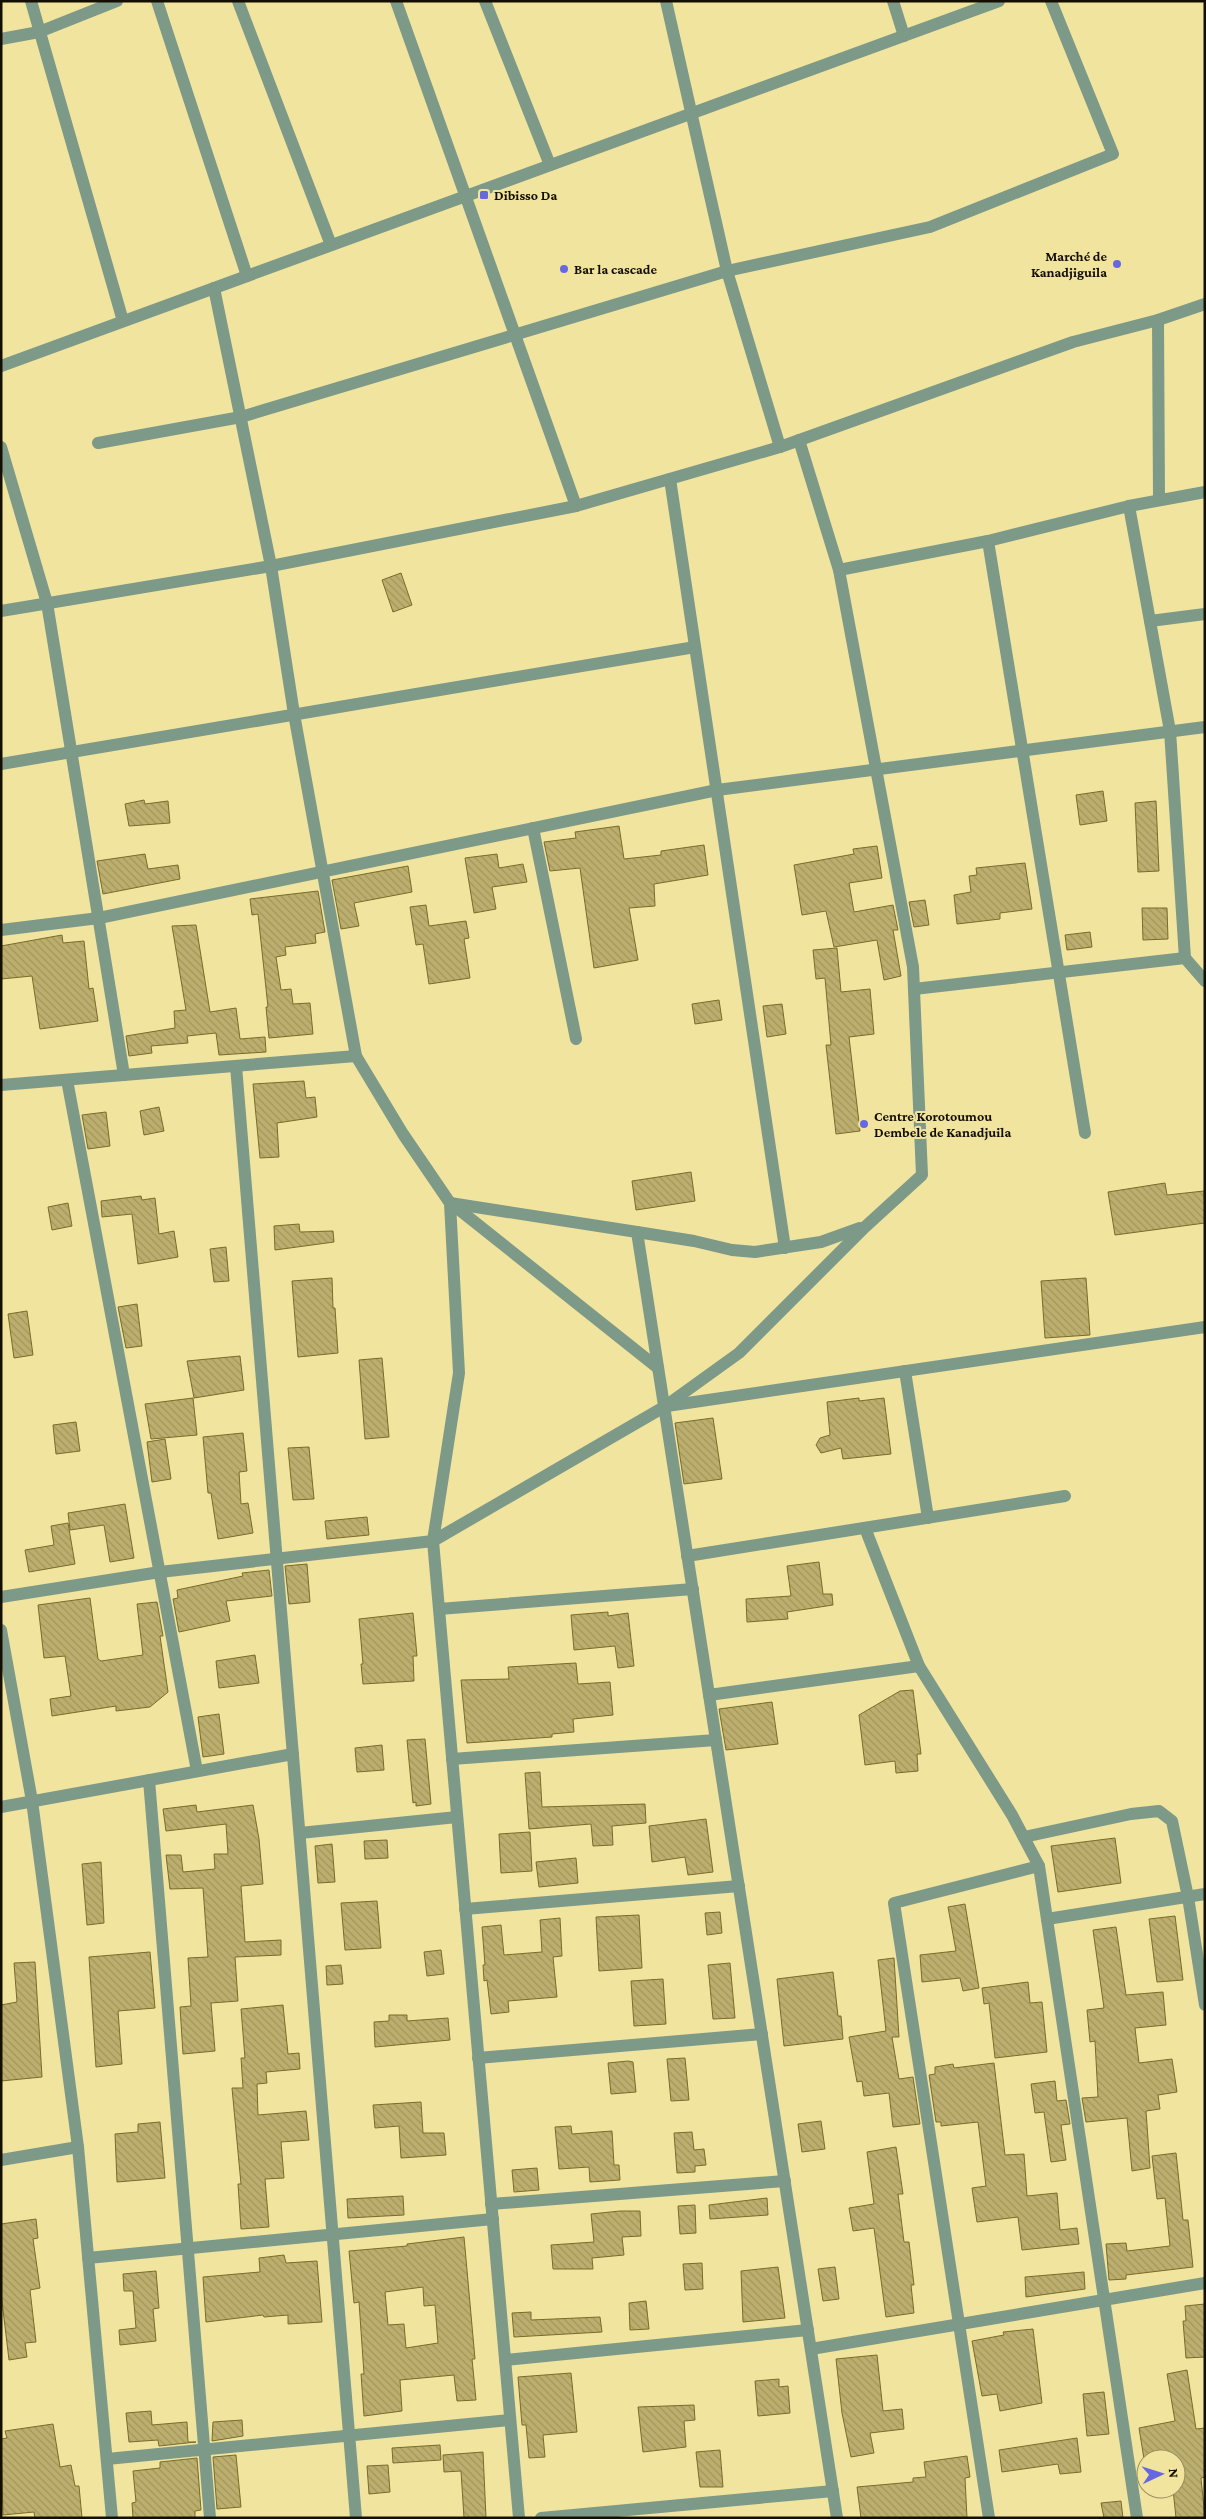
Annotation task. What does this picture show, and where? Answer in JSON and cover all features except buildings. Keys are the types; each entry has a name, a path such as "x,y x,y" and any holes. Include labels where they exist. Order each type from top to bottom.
{"street":[{"path":"31,1 123,321"},
{"path":"1,39 39,32 117,1"},
{"path":"156,1 247,276"},
{"path":"238,1 331,245"},
{"path":"396,1 576,506"},
{"path":"485,1 550,165"},
{"path":"666,1 727,271 780,447"},
{"path":"893,1 904,36"},
{"path":"1,366 998,1"},
{"path":"98,443 241,417 727,271 930,227 1113,154 1051,1"},
{"path":"214,288 271,566 294,714 356,1056 403,1134 450,1203 658,1368"},
{"path":"1,611 271,566 576,506 780,447 1073,342 1158,320 1205,304"},
{"path":"1158,320 1159,499"},
{"path":"1,1598 160,1572 433,1541 664,1407 739,1353 865,1227 922,1175 913,966 839,570 799,440"},
{"path":"1,447 47,603 124,1075"},
{"path":"670,479 786,1248"},
{"path":"839,570 988,541 1159,499 1205,492"},
{"path":"1129,506 1170,731 1185,958 1205,981"},
{"path":"988,541 1085,1133"},
{"path":"1150,621 1205,614"},
{"path":"1,764 695,647"},
{"path":"1,930 99,918 717,790 1205,727"},
{"path":"533,828 576,1039"},
{"path":"914,989 1185,958"},
{"path":"1,1085 356,1056"},
{"path":"236,1066 356,2518"},
{"path":"66,1080 197,1771"},
{"path":"450,1203 694,1241 732,1250 755,1252 821,1242 865,1227"},
{"path":"450,1203 460,1373 433,1541 519,2518"},
{"path":"637,1232 837,2518"},
{"path":"664,1407 1205,1327"},
{"path":"905,1371 928,1518"},
{"path":"687,1556 1064,1496"},
{"path":"865,1528 919,1666 1024,1837 1039,1866 1137,2518"},
{"path":"439,1609 692,1589"},
{"path":"1,1630 32,1801 78,2146 112,2518"},
{"path":"709,1696 919,1666"},
{"path":"452,1759 716,1740"},
{"path":"1,1807 293,1754"},
{"path":"149,1780 210,2518"},
{"path":"1024,1837 1131,1814 1159,1811 1172,1821 1188,1896 1205,2005"},
{"path":"300,1833 457,1818"},
{"path":"989,2518 894,1903 1039,1866"},
{"path":"465,1909 739,1886"},
{"path":"1047,1918 1205,1894"},
{"path":"478,2058 762,2034"},
{"path":"1,2160 78,2146"},
{"path":"491,2204 785,2181"},
{"path":"88,2258 493,2219"},
{"path":"811,2349 1205,2283"},
{"path":"505,2360 808,2330"},
{"path":"106,2459 510,2420"},
{"path":"540,2518 833,2491"}],"place":[{"name":"Dibisso Da","path":"484,195"},
{"name":"Marché de Kanadjiguila","path":"1117,264"},
{"name":"Bar la cascade","path":"564,269"},
{"name":"Centre Korotoumou Dembele de Kanadjuila","path":"864,1124"}]}
